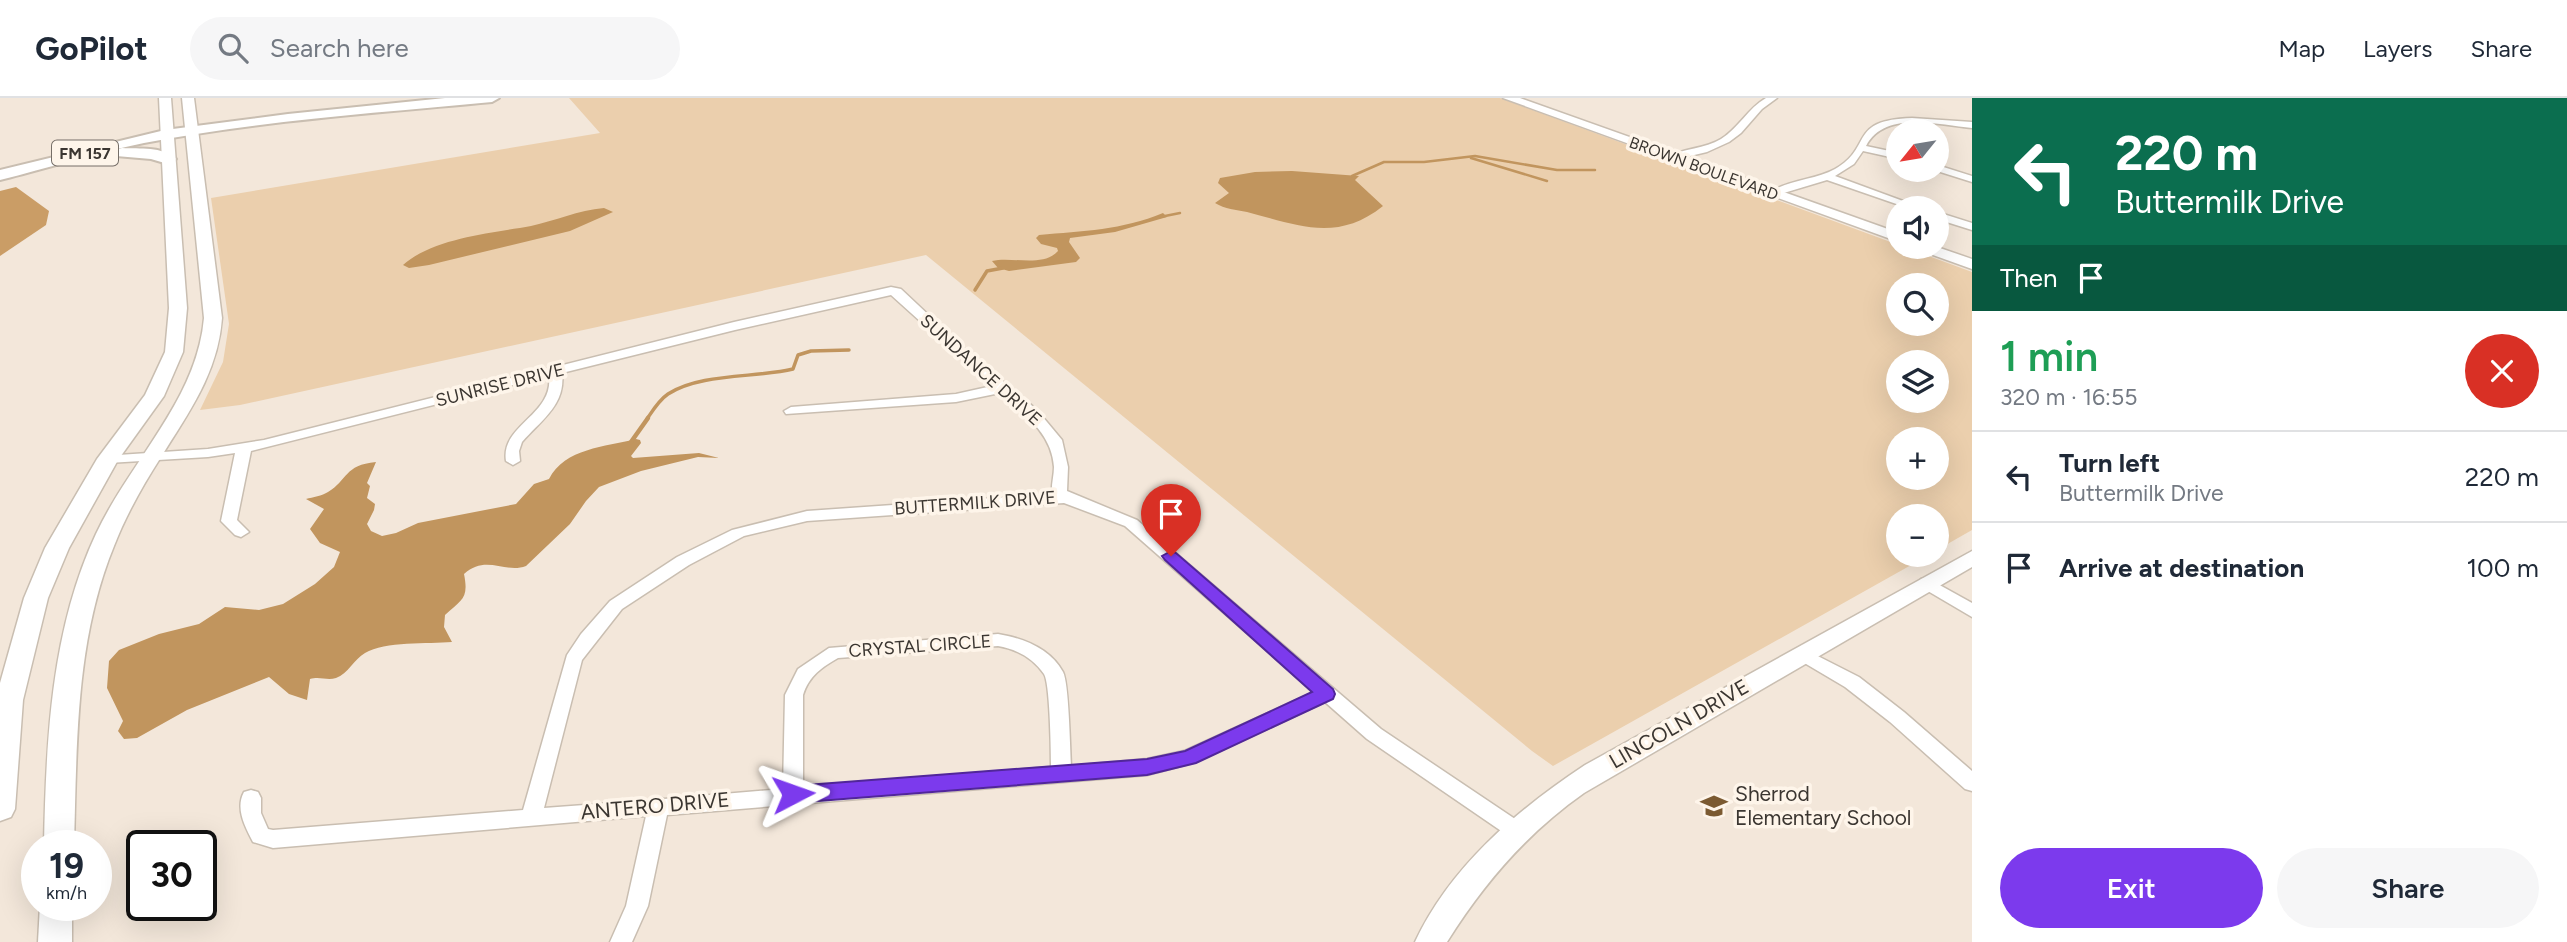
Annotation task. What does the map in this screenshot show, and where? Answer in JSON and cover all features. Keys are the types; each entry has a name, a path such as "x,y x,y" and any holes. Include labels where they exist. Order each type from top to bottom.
{"main road":[{"path":"0,809 9,700 36,598 57,548 108,459 154,396 174,352 178,308 165,98"},
{"path":"60,830 66,688 77,625 96,562 115,514 194,388 211,350 213,318 188,98"},
{"name":"FM 157","path":"4,178 191,133 254,123 492,98"},
{"path":"188,115 220,123 254,123"},
{"path":"123,144 153,132 154,126 165,117"},
{"path":"193,150 215,134 254,123"},
{"name":"FM 157","path":"4,178 123,144 167,138"},
{"path":"106,155 153,154 168,159"},
{"path":"171,203 199,198"},
{"path":"55,942 56,921"}],"street":[{"name":"BROWN BOULEVARD","path":"1509,98 1886,233"},
{"path":"1673,157 1715,146 1735,135 1753,109 1773,98"},
{"path":"1774,193 1847,166 1862,148 1868,132 1886,123"},
{"path":"1950,123 1972,125"},
{"path":"1950,124 1972,137"},
{"path":"1862,148 1886,153"},
{"path":"1950,172 1972,179"},
{"path":"1825,176 1886,197"},
{"path":"1949,219 1972,227"},
{"path":"1949,256 1972,264"},
{"name":"SUNRISE DRIVE","path":"108,459 244,447 888,291"},
{"name":"SUNDANCE DRIVE","path":"888,291 897,292 1032,413 1057,443 1061,467 1059,493 1066,498"},
{"path":"513,461 511,456 514,444 549,408 556,397 559,385 555,372"},
{"path":"792,411 956,398 1003,388"},
{"path":"241,531 229,521 244,447"},
{"name":"BUTTERMILK DRIVE","path":"532,816 573,659 587,638 616,605 673,567 738,533 807,516 1066,498 1131,523 1374,734 1517,831"},
{"name":"LINCOLN DRIVE","path":"1430,942 1457,901 1517,831 1553,801 1594,772 1972,558"},
{"path":"1927,583 1972,611"},
{"name":"CRYSTAL CIRCLE","path":"793,794 794,695 811,664 835,652 998,640 1016,643 1035,653 1055,674 1062,775"},
{"path":"1802,654 1852,682 1897,717 1972,783"},
{"name":"ANTERO DRIVE","path":"251,798 251,813 260,836 273,839 659,805 1147,767 1189,757 1326,694"},
{"path":"621,942 637,906 659,805"}],"shaded area":[{"path":"569,98 1500,98 1886,240 1886,259 1937,259 1972,272 1972,530 1949,543 1949,504 1886,504 1886,567 1908,567 1553,766 926,255 240,405 200,410 223,362 229,324 211,198 600,133"},
{"path":"1292,171 1359,176 1355,180 1383,206 1349,224 1316,228 1283,222 1215,203 1229,193 1218,183 1220,178 1255,172"},
{"path":"16,187 49,211 46,225 0,256 0,191"},
{"path":"604,208 613,212 570,231 429,265 409,268 403,265 430,248 446,243"},
{"path":"1163,213 1167,217 1115,232 1070,238 1069,242 1080,258 1076,262 1009,271 998,268 992,261 1044,259 1058,251 1057,248 1041,244 1036,238 1039,235 1117,226"},
{"path":"636,439 641,443 631,456 633,458 699,453 719,458 698,457 641,471 599,487 570,524 526,566 511,568 480,565 472,568 464,574 466,589 463,598 445,615 444,627 452,642 373,649 361,656 340,676 333,679 310,679 307,700 289,694 269,677 187,710 137,738 124,739 118,731 123,721 107,688 109,661 119,650 159,634 199,624 225,607 259,610 283,604 315,584 334,567 340,552 320,543 310,529 324,509 306,499 328,492 358,466 376,462 367,483 370,486 367,498 375,504 367,524 371,531 382,536 418,523 516,504 534,484 549,479 556,469 575,455"}],"waterway":[{"path":"1352,176 1384,162 1424,162 1475,156 1557,170 1595,170"},
{"path":"1471,158 1547,181"},
{"path":"1160,217 1180,213"},
{"path":"975,290 987,271 1003,268"},
{"path":"647,419 662,399 681,387 712,379 793,369 798,355 811,351 849,350"},
{"path":"631,442 648,418"}],"place":[{"name":"Sherrod Elementary School","path":"1714,806"}],"route":[{"path":"793,794 1147,767 1189,757 1326,694 1171,556"}]}
